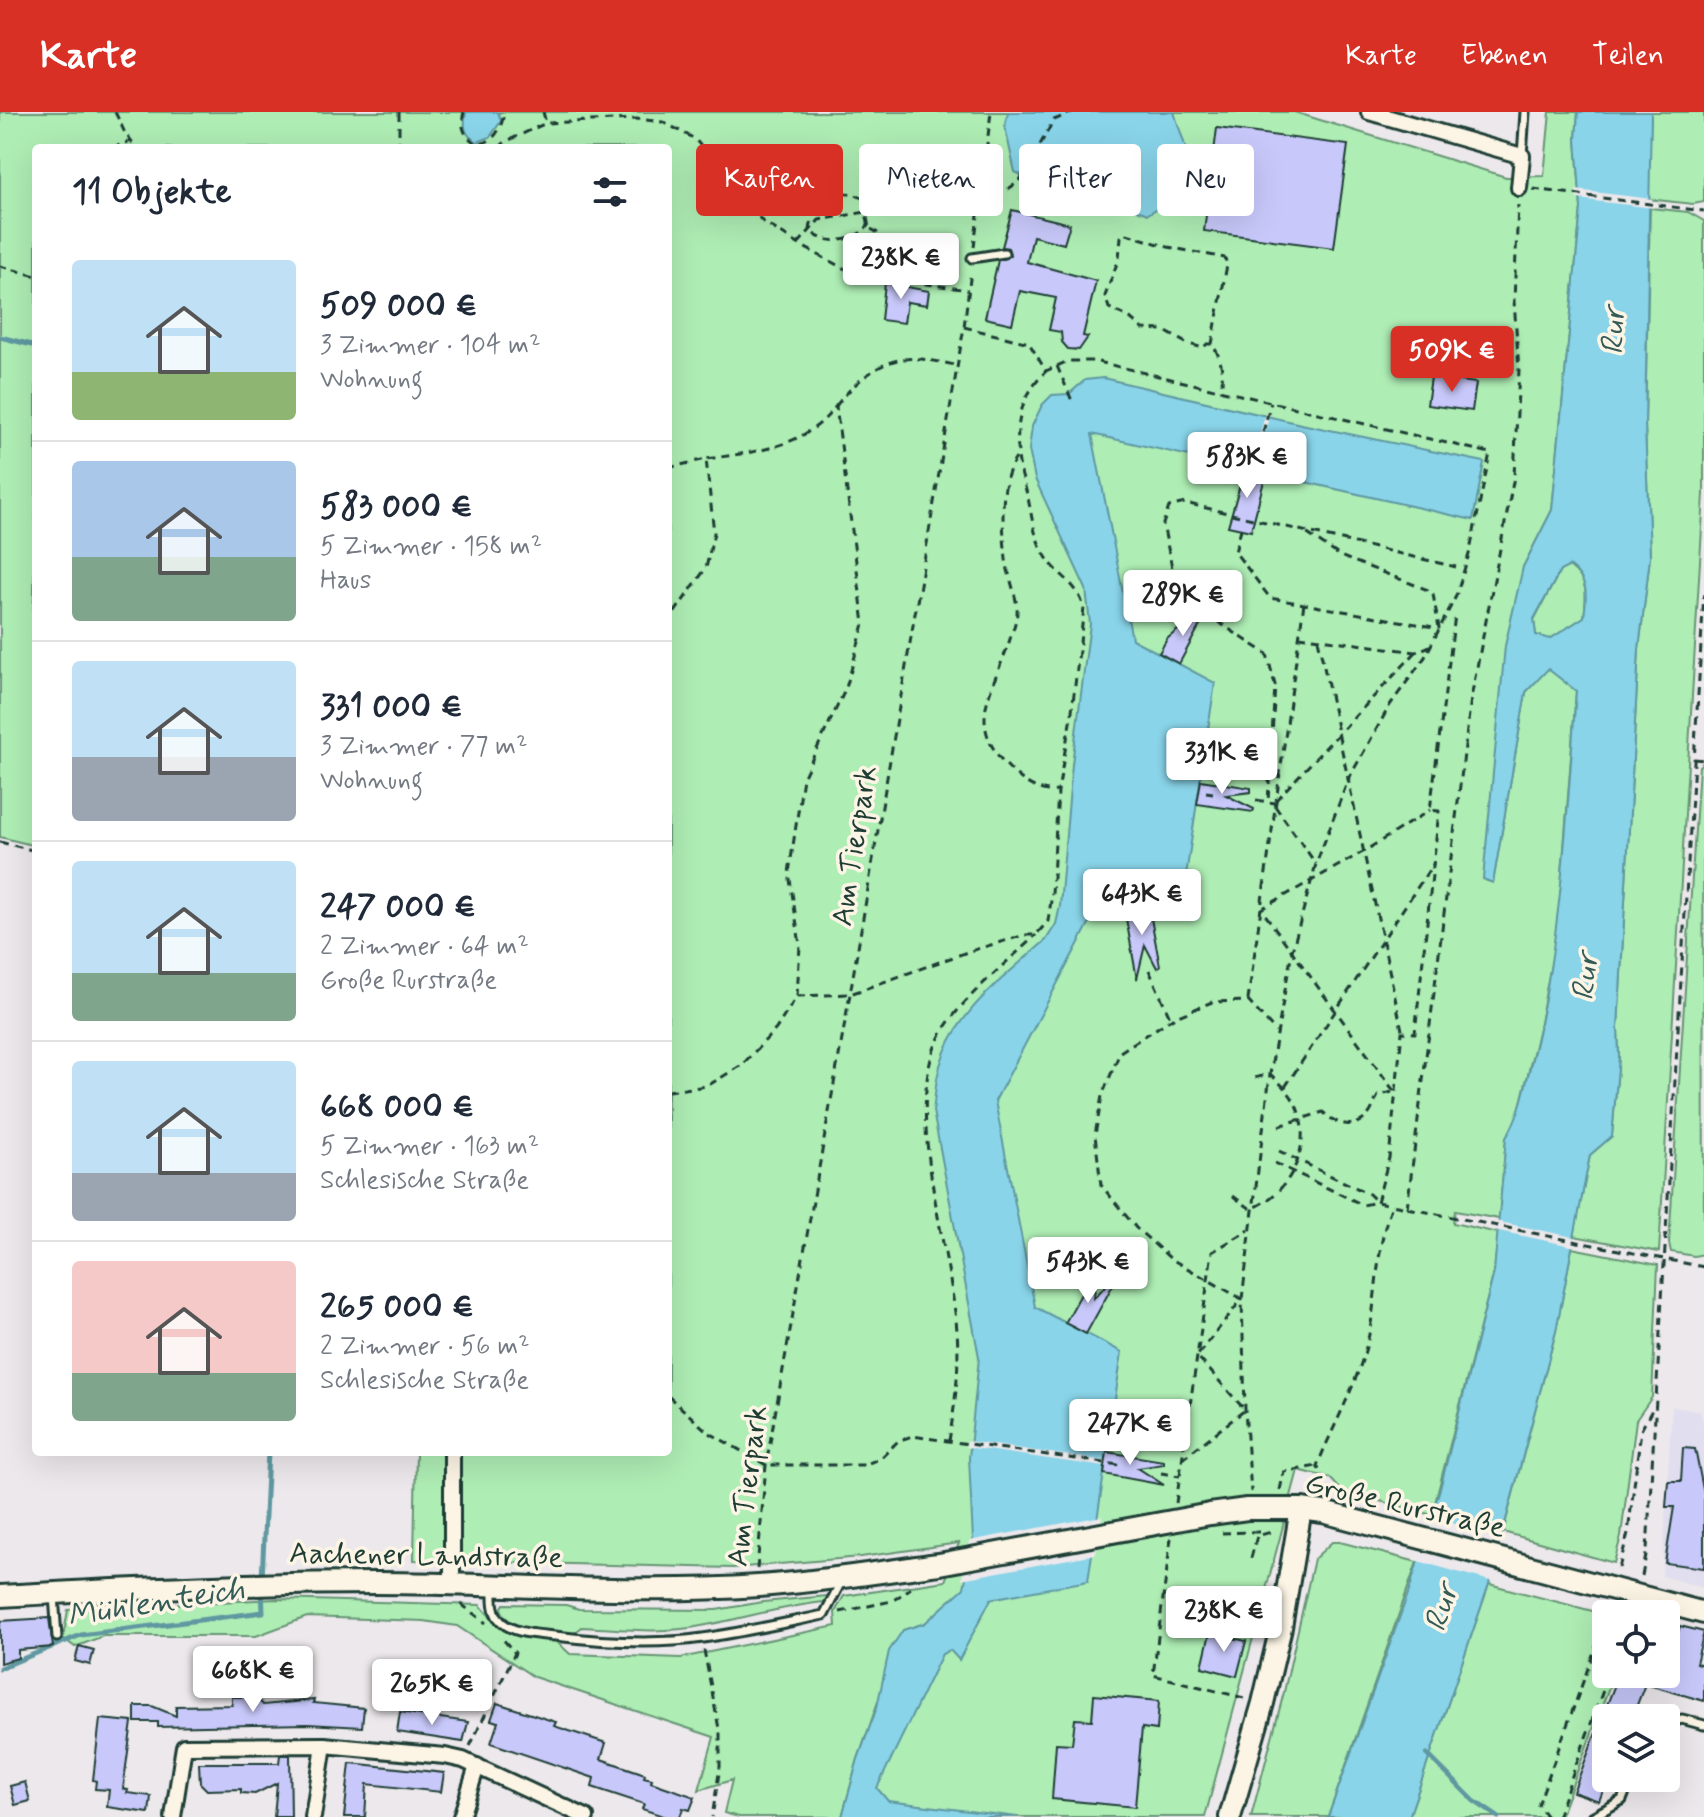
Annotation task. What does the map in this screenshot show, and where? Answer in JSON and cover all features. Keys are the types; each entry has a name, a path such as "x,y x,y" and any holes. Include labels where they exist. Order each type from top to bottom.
{"main road":[{"name":"Große Rurstraße","path":"756,1586 843,1579 1210,1514 1276,1508 1323,1512 1704,1613"},
{"path":"1230,1817 1281,1627 1301,1509"},
{"name":"Aachener Landstraße","path":"0,1596 275,1583 452,1584 493,1592 756,1586"}],"street":[{"path":"1369,112 1522,156 1519,188"},
{"path":"452,1456 452,1584"},
{"path":"313,1817 324,1745"},
{"path":"173,1817 184,1746 324,1745 445,1756 470,1763 586,1817"},
{"path":"461,1817 470,1763"}],"lane":[{"path":"1522,156 1525,112"},
{"path":"972,258 1004,253"},
{"path":"493,1592 498,1618 510,1627 528,1633 597,1641 650,1642 702,1638 824,1615 843,1579"},
{"path":"54,1593 57,1637"},
{"path":"1191,1600 1190,1606 1281,1627"},
{"path":"1680,1720 1704,1725"},
{"path":"1592,1817 1622,1800 1625,1792"}],"path":[{"path":"115,112 133,144"},
{"path":"399,112 399,144"},
{"path":"464,112 462,123 468,138 479,144 489,141 501,126 501,112"},
{"path":"543,112 546,123"},
{"path":"636,112 637,119"},
{"name":"Am Tierpark","path":"987,144 991,112"},
{"path":"1003,190 1019,182 1054,120 1073,112"},
{"path":"502,144 546,123 637,119 663,122 695,139 762,221 798,244 843,268 879,277 968,290"},
{"path":"123,144 131,141"},
{"path":"489,141 492,144"},
{"path":"1407,1208 1471,698 1514,477 1519,369 1514,301 1519,188"},
{"path":"1541,190 1704,211"},
{"path":"859,196 846,193 824,196 813,211 810,230 815,236 827,240 839,239 855,237 869,224"},
{"path":"798,244 819,220 859,213"},
{"path":"867,216 869,228 880,233 885,240 886,254 879,277"},
{"name":"Am Tierpark","path":"756,1586 766,1465 964,327 978,216"},
{"path":"1212,344 1195,347 1163,330 1143,329 1130,318 1109,308 1105,296 1107,285 1119,258 1124,233 1168,247 1225,258 1227,265 1212,344 1220,355 1221,391"},
{"path":"0,266 32,275"},
{"path":"964,327 1029,343 1046,371"},
{"path":"672,467 772,450 824,423 851,386 892,362 905,359 955,366"},
{"path":"949,1441 958,1385 957,1331 924,1119 928,1071 937,1041 955,1013 1048,921 1058,791 1072,711 1084,608 1080,593 1047,559 1033,532 1018,456 1023,403 1030,389 1046,371 1056,366 1068,361 1094,361 1490,453 1456,596 1432,645 1390,705 1348,780 1310,882 1292,951 1270,1074 1242,1299 1250,1509"},
{"path":"1056,366 1073,403"},
{"path":"1251,487 1270,404"},
{"path":"672,1090 707,1086 742,1065 776,1029 797,996 800,945 789,873 803,778 846,688 864,624 836,406"},
{"path":"1018,456 1008,471 1005,515 1006,559 1017,608 1007,649 984,710 985,733 995,754 1020,779 1037,789 1058,791"},
{"path":"672,616 706,568 714,533 706,459"},
{"path":"1185,604 1179,602 1163,524 1169,507 1185,503 1456,567"},
{"path":"1241,529 1235,552 1270,598 1439,628"},
{"path":"1306,533 1340,556 1428,590 1433,594 1439,628"},
{"path":"1637,1597 1647,1550 1704,594"},
{"path":"1277,1034 1248,1001 1304,603"},
{"path":"1206,614 1267,654 1275,685 1268,802"},
{"path":"1430,810 1455,615"},
{"path":"1299,636 1416,652"},
{"path":"1318,639 1402,1032 1389,1158 1377,1202"},
{"path":"1275,803 1416,652 1432,645"},
{"path":"1694,759 1704,760"},
{"path":"1206,792 1213,793"},
{"path":"1256,800 1275,803 1316,864"},
{"path":"1261,909 1430,810 1439,811 1415,1033 1402,1032"},
{"path":"0,842 32,850"},
{"path":"1285,1087 1435,861"},
{"path":"1261,909 1396,1092"},
{"path":"797,996 850,994 970,951 1025,935 1036,935"},
{"path":"1149,970 1171,1019"},
{"path":"1242,1299 1171,1259 1136,1228 1101,1185 1095,1135 1102,1096 1120,1052 1171,1019 1212,1002 1248,1001"},
{"path":"1251,1209 1271,1200 1293,1172 1302,1144 1296,1104 1285,1087 1270,1074"},
{"path":"1254,1078 1270,1074"},
{"path":"1279,1126 1323,1112 1332,1121 1348,1126 1362,1122 1372,1111 1378,1096 1396,1092"},
{"path":"1279,1151 1369,1194 1377,1202"},
{"path":"1275,1163 1363,1205 1377,1202 1704,1267"},
{"path":"1233,1196 1251,1209"},
{"path":"1317,1466 1360,1366 1374,1307 1383,1229 1392,1205"},
{"path":"1176,1506 1212,1252 1249,1230"},
{"path":"1197,1356 1242,1299"},
{"path":"1197,1356 1245,1410"},
{"path":"672,1400 708,1432 766,1465 864,1465 881,1458 898,1441 912,1436 1119,1465"},
{"path":"1619,1568 1628,1533 1641,1430 1655,1404"},
{"path":"1182,1459 1245,1410"},
{"path":"1317,1466 1328,1485"},
{"path":"1276,1508 1284,1472 1317,1466"},
{"path":"1161,1473 1180,1476"},
{"path":"1251,1532 1271,1532"},
{"path":"1171,1537 1153,1675 1263,1703"},
{"path":"1251,1558 1256,1541"},
{"path":"824,1615 892,1601 914,1585"},
{"path":"493,1592 452,1598 493,1628"},
{"path":"470,1763 515,1653 500,1636"},
{"path":"702,1638 720,1734 720,1767 712,1817"},
{"path":"1547,1817 1538,1805 1592,1657"},
{"path":"1557,1817 1604,1688"}],"shaded area":[{"path":"1672,1407 1700,1411 1704,1426 1704,1588 1662,1576"}],"green space":[{"path":"0,112 1294,112 1506,177 1544,176 1550,112 1578,112 1576,139 1581,208 1552,510 1523,567 1487,881 1493,882 1526,692 1548,668 1576,691 1558,927 1539,1028 1517,1120 1506,1138 1499,1219 1455,1211 1453,1223 1498,1233 1494,1272 1432,1515 1350,1493 1340,1489 1330,1478 1298,1470 1205,1817 1009,1817 865,1803 925,1623 903,1630 858,1759 842,1817 739,1817 724,1813 732,1780 699,1790 714,1737 534,1677 457,1626 424,1621 307,1617 256,1636 103,1636 75,1647 63,1638 68,1610 276,1599 480,1605 508,1631 556,1641 570,1654 681,1658 836,1626 835,1612 844,1596 945,1581 959,1543 861,1557 733,1568 414,1560 416,1456 672,1456 672,144 32,144 32,845 0,837"},
{"path":"1651,112 1704,112 1704,202 1693,204 1648,199"},
{"path":"1650,208 1688,212 1704,221 1704,494 1659,1252 1574,1236 1590,1155 1612,1136 1619,1056 1639,649 1650,557 1645,424"},
{"path":"1569,566 1580,577 1585,588 1584,617 1550,639 1536,635 1534,620 1560,571"},
{"path":"1703,763 1704,1254 1694,1256 1671,1252 1669,1243 1699,766"},
{"path":"1572,1248 1658,1265 1652,1397 1636,1420 1621,1536 1614,1563 1503,1532 1556,1331"},
{"path":"1332,1542 1417,1562 1328,1817 1251,1817 1284,1692 1314,1559"},
{"path":"1489,1584 1592,1611 1592,1688 1609,1688 1603,1704 1592,1704 1592,1732 1560,1817 1409,1817"},
{"path":"828,1596 824,1602 686,1628 642,1630 582,1627 572,1635 522,1627 506,1617 501,1609 504,1604 566,1605 579,1609 716,1610"}],"water":[{"path":"466,112 498,112 501,121 490,137 478,142 466,130"},
{"path":"1008,112 1174,112 1184,144 1157,144 1157,208 1148,214 1141,212 1141,144 1019,144 1019,174 1015,172 1005,127"},
{"name":"Rur","path":"1578,112 1651,112 1645,424 1650,557 1639,649 1619,1056 1612,1136 1590,1155 1556,1331 1489,1584 1409,1817 1328,1817 1409,1591 1441,1485 1494,1272 1506,1138 1523,1096 1551,962 1562,872 1576,691 1548,669 1526,692 1493,883 1483,879 1505,646 1523,567 1552,510 1581,208 1576,139","holes":["1570,566 1584,583 1584,617 1550,639 1536,635 1534,619 1560,571"]},
{"path":"1103,378 1484,462 1473,520 1092,434 1132,639 1215,683 1182,902 1091,920 995,1101 1035,1307 1122,1352 1088,1581 991,1599 959,1660 950,1650 942,1654 877,1788 888,1801 1017,1817 842,1817 877,1707 889,1651 903,1630 925,1623 964,1588 973,1540 969,1458 979,1357 933,1111 938,1074 954,1034 981,999 1046,940 1056,924 1090,624 1086,589 1035,479 1029,450 1032,426 1042,405 1052,395 1069,394 1085,380"}],"pier":[{"path":"1576,190 1652,199 1654,208 1577,199"},
{"path":"1266,412 1270,413 1255,471 1250,469"},
{"path":"1495,1221 1578,1238 1576,1247 1494,1230"},
{"path":"967,1441 1106,1461 1105,1467 966,1447"},
{"path":"1102,1516 1096,1554 962,1579 969,1541"},
{"path":"1427,1516 1506,1538 1494,1582 1414,1560"}],"building":[{"path":"1217,128 1348,145 1334,248 1204,231 1206,216 1254,216 1254,144 1215,144"},
{"path":"1012,210 1019,212 1019,216 1037,216 1070,224 1064,244 1033,236 1027,262 1096,281 1083,336 1088,337 1079,350 1068,349 1062,342 1061,332 1049,330 1056,298 1020,291 1012,324 985,318 998,260 1010,255 1008,248 1002,247"},
{"path":"885,283 929,291 927,305 907,302 904,323 881,320"},
{"path":"1431,377 1476,383 1472,411 1427,405"},
{"path":"1245,468 1266,473 1251,531 1228,526"},
{"path":"1213,601 1179,664 1159,653 1167,639"},
{"path":"1201,780 1251,788 1251,792 1226,795 1254,809 1253,812 1197,804"},
{"path":"1149,908 1160,966 1157,968 1145,945 1137,979 1125,913"},
{"path":"1097,1265 1094,1298 1110,1281 1114,1283 1086,1334 1065,1323"},
{"path":"1683,1448 1695,1449 1704,1494 1704,1568 1665,1563 1674,1507 1666,1507 1668,1481 1681,1481"},
{"path":"1107,1452 1164,1461 1164,1464 1138,1468 1164,1485 1104,1474"},
{"path":"49,1618 53,1647 18,1650 18,1658 0,1663 0,1621"},
{"path":"1680,1626 1704,1632 1696,1663 1704,1665 1704,1701 1659,1688 1680,1688"},
{"path":"1210,1633 1246,1641 1237,1676 1202,1667"},
{"path":"79,1646 94,1650 90,1665 75,1661"},
{"path":"1614,1688 1643,1688 1637,1704 1607,1704"},
{"path":"1094,1695 1159,1701 1157,1730 1142,1728 1135,1807 1052,1799 1056,1743 1072,1744 1075,1719 1092,1720"},
{"path":"232,1697 256,1697 263,1705 314,1700 313,1703 364,1708 362,1727 307,1724 158,1727 158,1722 135,1722 135,1706 152,1706 176,1716 176,1706 232,1705"},
{"path":"497,1703 556,1722 554,1726 606,1743 601,1759 645,1774 644,1777 652,1779 651,1782 695,1797 690,1810 683,1808 680,1817 666,1817 642,1809 644,1804 592,1787 594,1778 491,1743 498,1722 491,1720"},
{"path":"400,1712 468,1722 463,1742 397,1732"},
{"path":"100,1719 132,1722 123,1789 128,1790 127,1793 151,1796 149,1813 107,1807 109,1790 95,1789 96,1781 93,1780"},
{"path":"1592,1743 1592,1792 1602,1792 1599,1801 1573,1792"},
{"path":"280,1755 290,1755 291,1817 274,1817 277,1783 255,1794 241,1793 241,1789 207,1790 200,1783 199,1763 279,1763"},
{"path":"350,1763 444,1773 441,1792 367,1784 365,1817 344,1817"},
{"path":"25,1782 30,1801 15,1805 10,1786"}],"waterway":[{"name":"Mühlenteich","path":"0,337 32,345"},
{"name":"Mühlenteich","path":"262,1579 268,1456"},
{"name":"Mühlenteich","path":"0,1668 81,1635 263,1612 262,1589"},
{"path":"1427,1754 1474,1801 1498,1817"}]}
